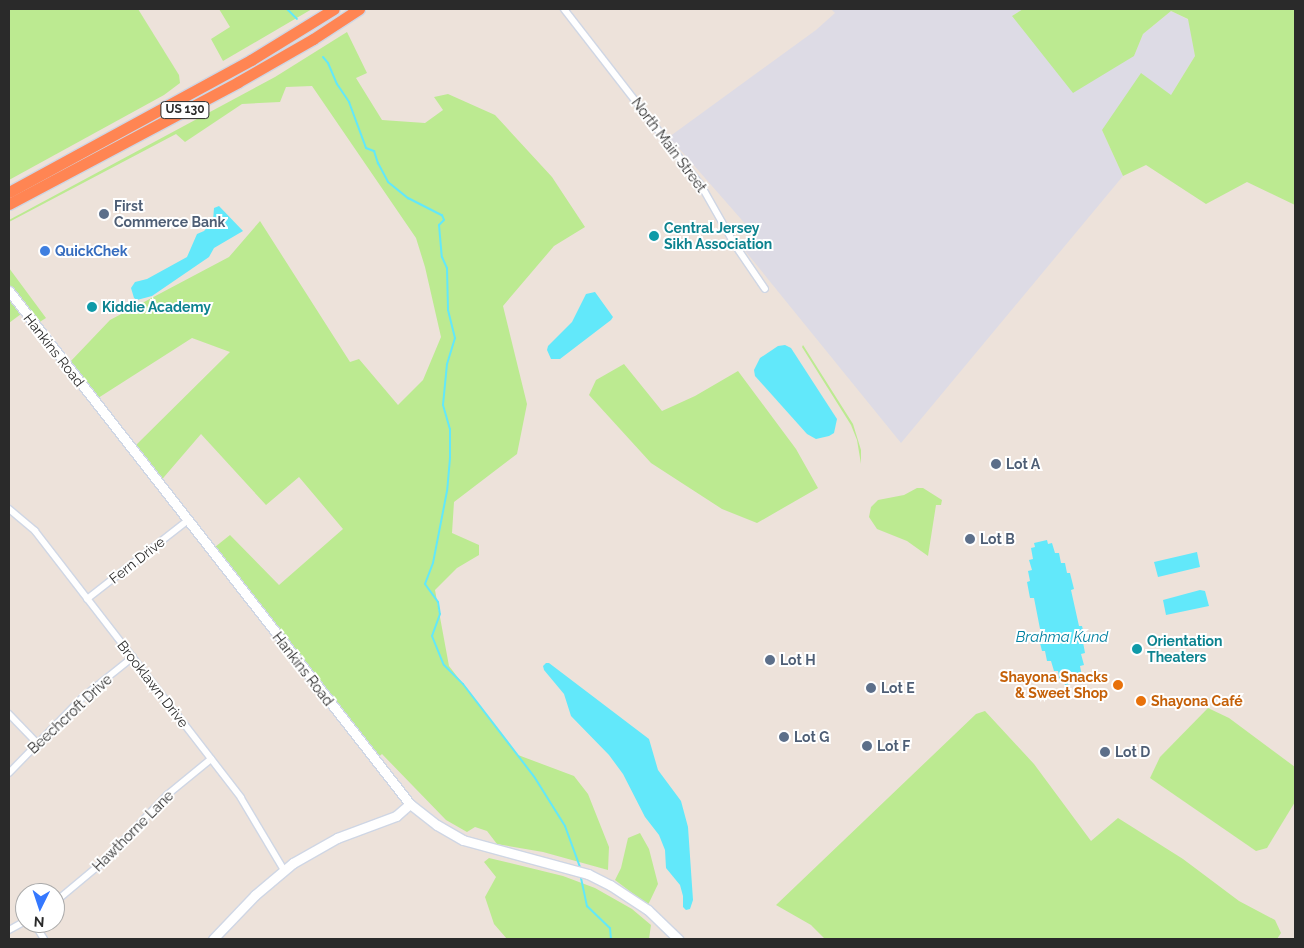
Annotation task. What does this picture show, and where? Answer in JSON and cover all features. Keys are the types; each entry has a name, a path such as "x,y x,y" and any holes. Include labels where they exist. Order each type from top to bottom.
{"highway":[{"name":"US 130","path":"9,192 251,60 334,9"},
{"name":"US 130","path":"9,204 238,82 359,9"},
{"path":"340,21 366,9"}],"main road":[{"name":"Hankins Road","path":"9,292 410,804 437,825 463,840 588,874 610,885 648,910 678,939"},
{"path":"212,939 255,895 284,870 337,838 396,816 410,804"}],"street":[{"name":"North Main Street","path":"564,9 702,186 735,246 765,289"},
{"name":"Brooklawn Drive","path":"9,509 36,531 211,759 256,820 284,870"},
{"name":"Fern Drive","path":"87,599 187,521"},
{"name":"Beechcroft Drive","path":"9,773 83,697 133,657"},
{"path":"9,714 38,744"},
{"name":"Hawthorne Lane","path":"65,893 102,862 167,795 211,759"}],"shaded area":[{"path":"831,9 1023,9 1012,16 1134,56 1143,34 1171,11 1189,20 1195,56 1171,95 1102,130 1123,176 901,443 742,247 755,235 669,137 816,30 835,13"}],"green space":[{"path":"9,9 138,9 179,75 180,83 164,95 9,180"},
{"path":"219,9 312,9 223,61 211,39 230,27"},
{"path":"1023,9 1295,9 1295,205 1247,182 1206,204 1146,165 1123,176 1102,130 1141,73 1171,95 1195,56 1188,19 1171,11 1143,34 1134,56 1073,93 1012,16"},
{"path":"347,32 367,73 356,78 382,120 425,123 443,110 434,97 448,94 495,115 552,177 585,227 554,246 503,306 527,404 517,454 454,502 452,533 479,545 479,555 457,568 435,590 449,666 518,755 574,776 588,794 609,847 608,870 543,852 497,844 487,831 475,827 467,832 446,820 382,754 375,760 210,551 230,535 279,585 343,529 299,477 266,505 201,434 158,484 132,449 230,352 192,338 95,400 70,362 110,320 229,257 260,221 350,362 359,359 398,405 423,380 441,337 425,267 416,238 312,86 286,87 280,102 242,104 185,142 176,134 9,222 9,220 275,77"},
{"path":"9,268 46,318 35,325 25,311 9,323"},
{"path":"803,345 853,424 861,450 861,464 857,440 851,425 802,347"},
{"path":"624,364 662,411 695,396 738,371 796,449 818,488 757,523 722,509 651,463 589,395 596,380"},
{"path":"917,488 923,488 942,500 941,505 936,505 928,556 907,541 877,529 869,517 871,507 878,500 904,495"},
{"path":"1208,708 1229,718 1295,767 1295,802 1267,848 1256,851 1150,778 1160,757"},
{"path":"985,711 1034,764 1091,841 1118,818 1183,859 1239,901 1275,920 1281,933 1277,939 825,939 811,925 776,905 976,714"},
{"path":"640,833 649,849 658,884 648,905 615,880 621,868 628,838"},
{"path":"489,858 563,876 595,888 632,909 651,925 649,939 507,939 494,924 485,897 496,877 484,862"}],"water":[{"path":"219,206 243,231 214,248 209,257 152,296 137,300 134,298 131,288 135,282 147,279 187,257 197,234 204,231 213,221 214,208"},
{"path":"595,292 613,317 560,359 551,359 547,350 548,346 572,322 586,294"},
{"path":"785,345 791,348 837,419 834,433 829,436 816,439 807,434 755,376 754,370 760,358 778,346"},
{"name":"Brahma Kund","path":"1047,540 1048,544 1052,543 1055,553 1059,553 1061,563 1065,563 1067,573 1070,573 1074,589 1071,590 1079,626 1082,626 1086,642 1083,642 1085,653 1081,654 1084,665 1080,666 1082,676 1078,677 1079,682 1065,685 1064,681 1060,681 1058,671 1054,671 1051,661 1047,661 1045,651 1042,651 1038,635 1041,634 1034,598 1030,598 1027,582 1030,581 1028,571 1032,570 1029,560 1033,559 1031,548 1035,547 1034,543"},
{"path":"1197,552 1200,567 1158,577 1154,562"},
{"path":"1200,590 1205,591 1209,606 1166,615 1163,600"},
{"path":"549,663 649,739 658,770 681,801 688,827 693,900 690,909 686,910 683,907 680,885 666,868 665,850 659,835 645,817 623,774 609,755 571,716 564,694 544,670 543,666"}],"waterway":[{"path":"287,9 297,19"},
{"path":"323,57 349,102 366,148 374,151 388,182 408,198 442,215 444,220 439,225 442,257 447,268 448,310 455,338 447,364 443,405 450,429 447,491 433,563 425,584 438,602 440,614 432,636 444,665 463,684 535,778 565,826 580,867"},
{"path":"581,878 587,906 610,928 611,939"}],"place":[{"name":"First Commerce Bank","path":"104,214"},
{"name":"Central Jersey Sikh Association","path":"654,236"},
{"name":"QuickChek","path":"45,251"},
{"name":"Kiddie Academy","path":"92,307"},
{"name":"Lot A","path":"996,464"},
{"name":"Lot B","path":"970,539"},
{"name":"Orientation Theaters","path":"1137,649"},
{"name":"Lot H","path":"770,660"},
{"name":"Shayona Snacks & Sweet Shop","path":"1118,685"},
{"name":"Lot E","path":"871,688"},
{"name":"Shayona Café","path":"1141,701"},
{"name":"Lot G","path":"784,737"},
{"name":"Lot F","path":"867,746"},
{"name":"Lot D","path":"1105,752"}]}
